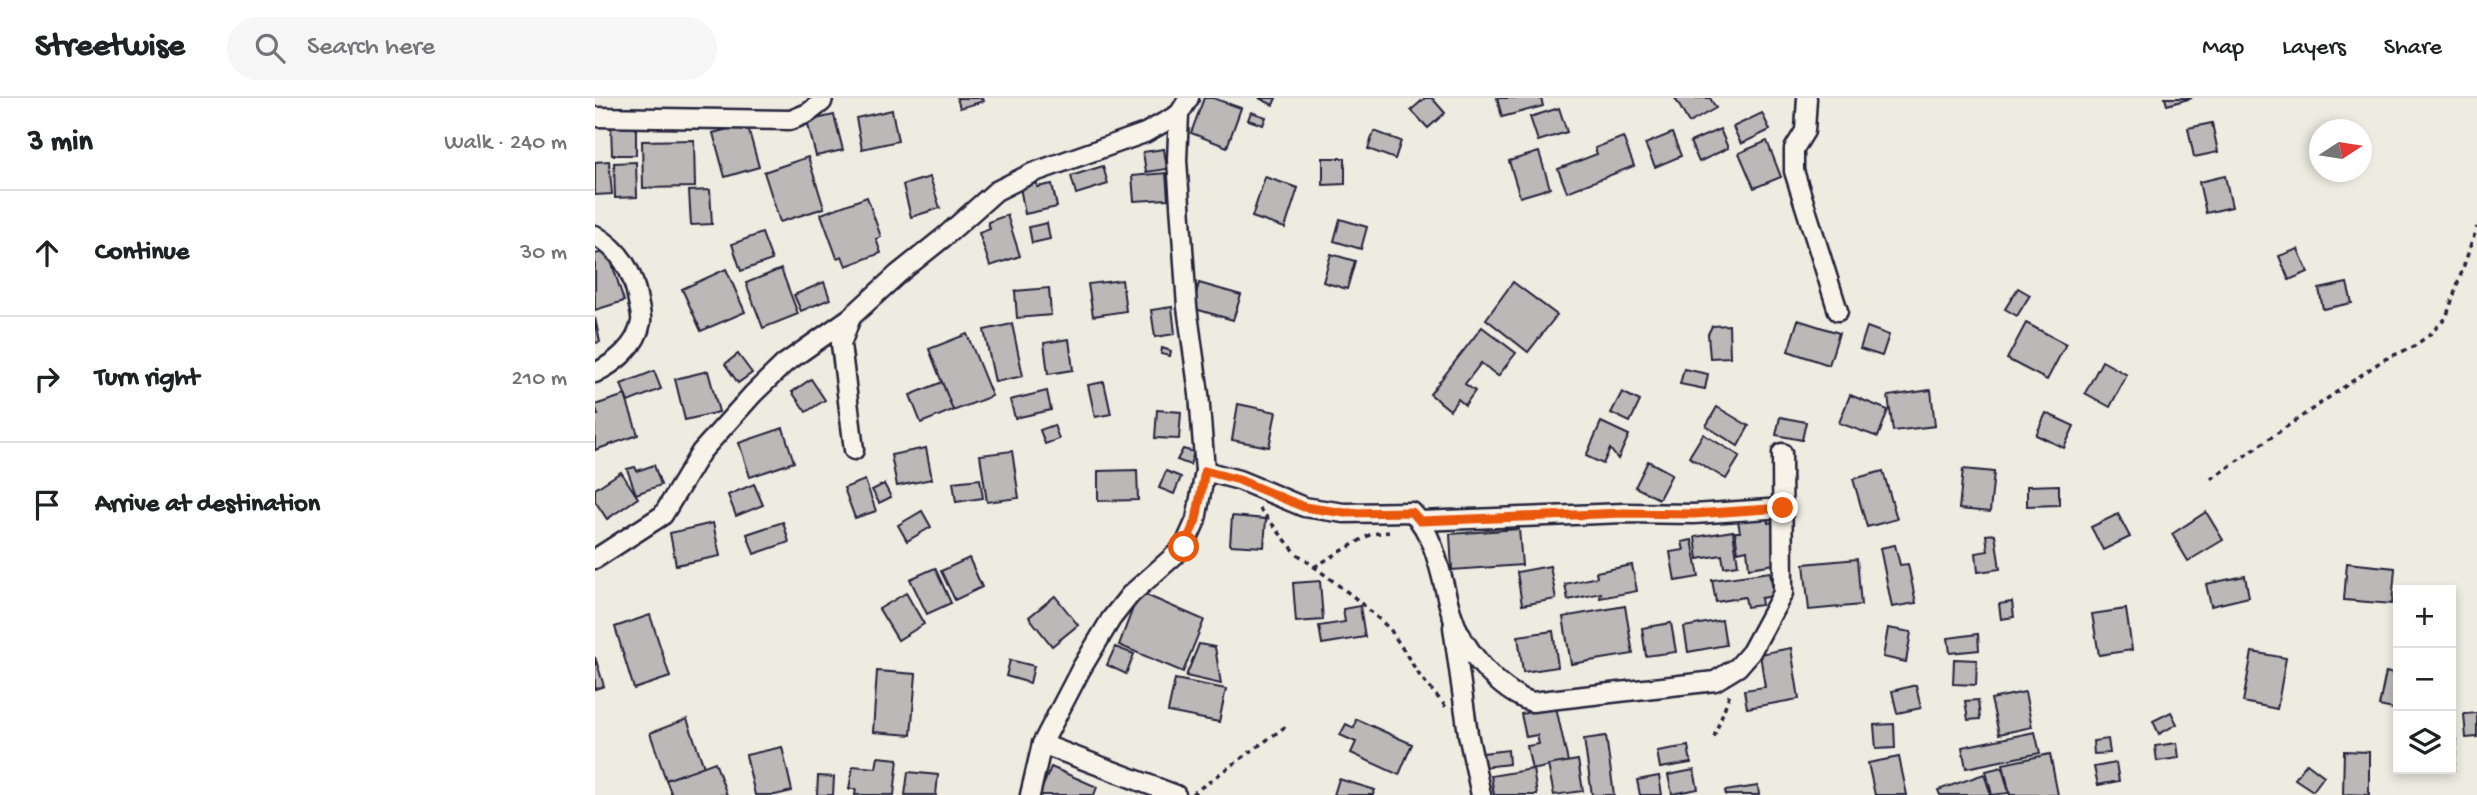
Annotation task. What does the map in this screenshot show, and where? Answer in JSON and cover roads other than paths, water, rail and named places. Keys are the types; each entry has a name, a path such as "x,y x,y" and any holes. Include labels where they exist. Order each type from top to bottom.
{"street":[{"path":"595,117 791,120 808,113 822,102 823,98"},
{"path":"595,559 663,516 701,452 784,364 851,317 996,191 1032,173 1145,132 1178,114 1189,98"},
{"path":"1807,98 1805,131 1794,149 1794,171 1839,311"},
{"path":"1030,795 1042,744 1081,669 1111,619 1130,594 1184,547 1196,520 1205,471 1199,394 1187,307 1177,160 1178,114"},
{"path":"595,235 611,245 626,263 636,290 641,321 636,337 618,360 595,373"},
{"path":"851,317 841,344 854,450"},
{"path":"1452,616 1472,652 1493,678 1516,697 1532,702 1715,681 1738,667 1751,652 1766,629 1783,593 1782,453"},
{"path":"1205,471 1239,480 1304,507 1345,513 1416,517 1694,514 1783,508"},
{"path":"1416,517 1437,561 1452,616 1468,734 1481,795"},
{"path":"1042,744 1176,795"}]}
